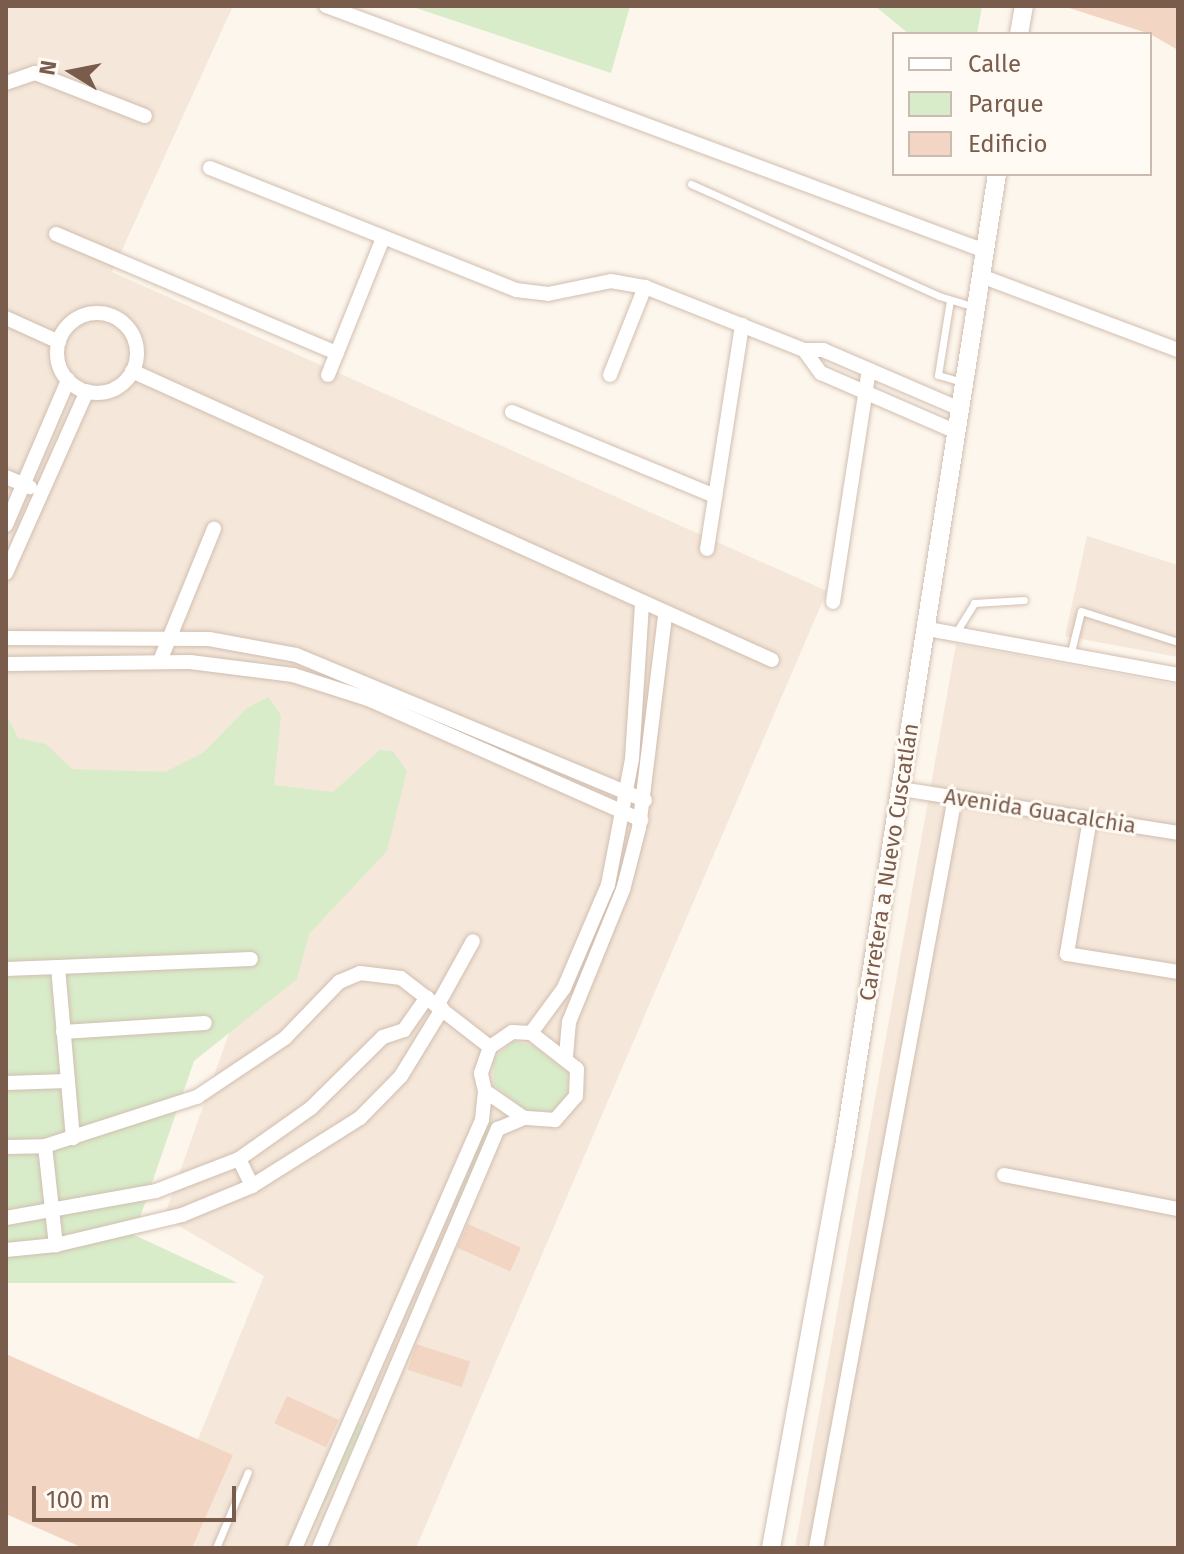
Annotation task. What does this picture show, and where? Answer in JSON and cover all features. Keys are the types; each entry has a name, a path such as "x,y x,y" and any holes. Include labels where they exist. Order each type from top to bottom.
{"street":[{"path":"326,6 985,251"},
{"path":"1019,32 1024,6"},
{"path":"6,83 35,73 145,116"},
{"path":"210,168 516,290 548,294 611,281 645,287 804,350 823,350 960,409"},
{"name":"Carretera a Nuevo Cuscatlán","path":"771,1548 787,1483 928,629 997,176"},
{"path":"56,234 337,353"},
{"path":"328,375 383,238"},
{"path":"981,276 1178,350"},
{"path":"610,375 645,287"},
{"path":"112,316 135,339 132,371 114,389 87,391 68,380 60,366 59,342 80,317 112,316"},
{"path":"6,318 59,342"},
{"path":"707,549 742,325"},
{"path":"804,350 821,373 957,432"},
{"path":"833,602 869,370"},
{"path":"132,371 414,496 665,616 772,660"},
{"path":"6,525 68,380"},
{"path":"6,573 87,391"},
{"path":"512,412 715,496"},
{"path":"6,477 41,492"},
{"path":"160,661 214,529"},
{"path":"531,1033 548,1016 580,953 608,885 627,794 642,605"},
{"path":"566,1056 569,1022 618,904 641,820 665,616"},
{"path":"928,629 1178,675"},
{"path":"6,638 169,639 253,645 326,664 645,800"},
{"path":"6,664 160,661 249,667 335,686 623,815 641,820"},
{"name":"Avenida Guacalchia","path":"901,789 1178,833"},
{"path":"816,1548 955,797"},
{"path":"1090,819 1067,954 1178,972"},
{"path":"6,1250 56,1245 182,1215 252,1186 360,1118 401,1076 435,1004 473,941"},
{"path":"6,969 251,959"},
{"path":"58,967 73,1138"},
{"path":"6,1147 45,1146 197,1097 285,1038 339,982 360,973 401,978 490,1047"},
{"path":"6,1218 52,1213 156,1191 239,1159 311,1108 383,1037 404,1030 435,1004"},
{"path":"63,1032 205,1023"},
{"path":"404,1030 417,1042"},
{"path":"295,1548 482,1120 485,1091 481,1073 490,1047 512,1032 531,1033 566,1056 580,1081 567,1110 555,1120 524,1118 498,1129 319,1548"},
{"path":"6,1083 67,1081"},
{"path":"485,1091 524,1118"},
{"path":"45,1146 56,1245"},
{"path":"239,1159 252,1186"},
{"path":"1004,1175 1178,1209"},
{"path":"355,1409 375,1418"}],"lane":[{"path":"691,184 950,300 976,307"},
{"path":"950,300 938,375 964,383"},
{"path":"955,634 974,603 1024,600"},
{"path":"1070,656 1081,611 1178,642"},
{"path":"216,1548 248,1472"}],"shaded area":[{"path":"6,6 233,6 112,272 827,591 416,1548 154,1548 264,1276 164,1217 240,1002 6,883"},
{"path":"1087,536 1178,565 1178,657 1065,636"},
{"path":"956,644 1178,685 1178,1548 795,1548"}],"green space":[{"path":"410,6 630,6 611,73"},
{"path":"875,6 982,6 977,32 907,32"},
{"path":"269,697 281,716 274,785 333,792 380,750 393,751 407,771 387,851 309,934 297,979 194,1061 134,1235 238,1283 6,1283 6,714 18,738 46,744 72,769 165,772 203,753 247,708"},
{"path":"514,1041 534,1046 567,1072 568,1092 554,1111 527,1111 494,1085 493,1058"},
{"path":"488,1121 496,1124 385,1416 376,1412"},
{"path":"356,1422 364,1426 302,1548 294,1544"}],"building":[{"path":"1063,6 1178,6 1178,50 1152,35 1152,32"},
{"path":"468,1224 521,1248 510,1271 457,1248"},
{"path":"416,1344 470,1362 462,1387 408,1370"},
{"path":"6,1354 233,1455 192,1548 83,1548 6,1514"},
{"path":"287,1396 339,1420 326,1447 274,1423"}]}
